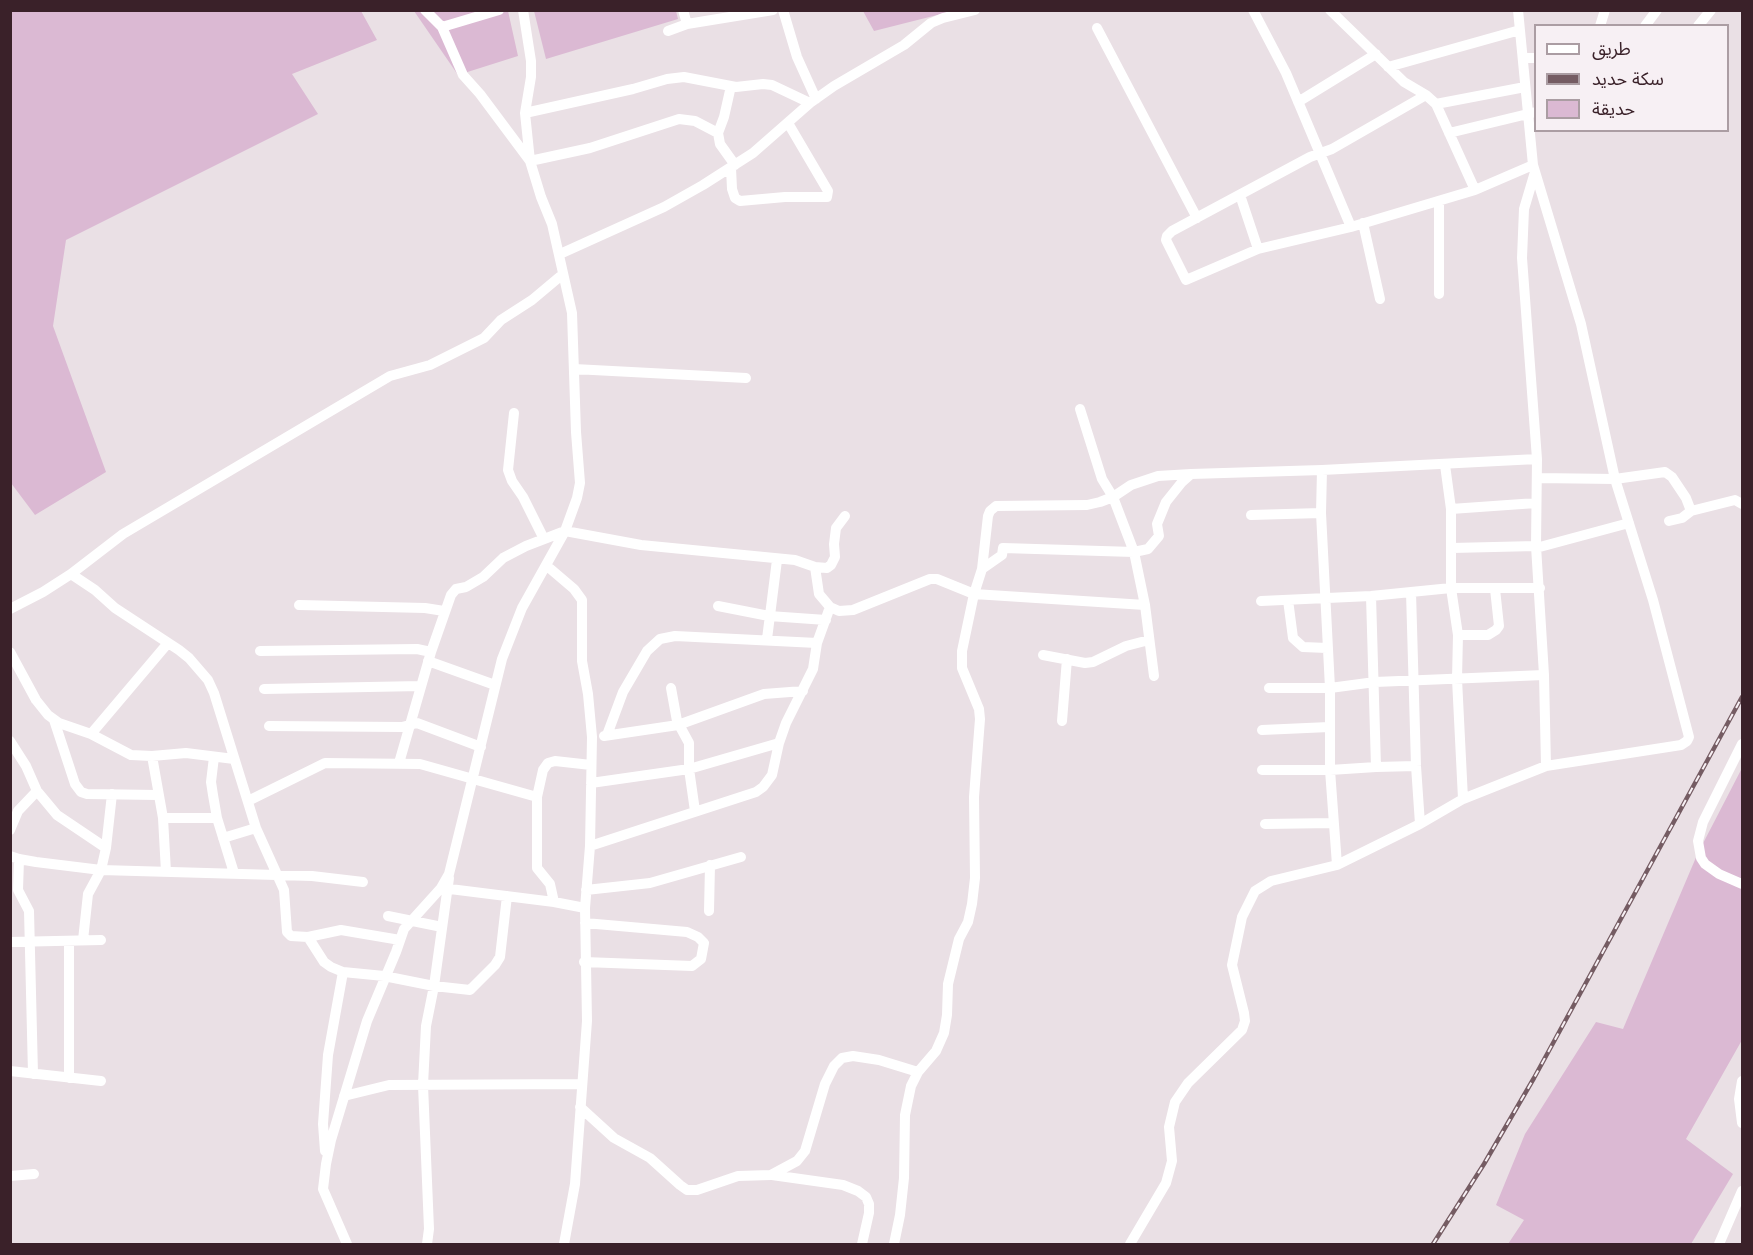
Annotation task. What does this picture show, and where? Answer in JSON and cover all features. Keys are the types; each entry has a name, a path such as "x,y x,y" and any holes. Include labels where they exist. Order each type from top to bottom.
{"street":[{"path":"425,10 442,27 463,75 530,161"},
{"path":"442,27 499,10"},
{"path":"427,1245 429,1229 423,1085 426,1026 442,927 444,889 502,659 522,608 566,531 580,483 572,312 552,224 530,161 525,113 531,77 531,61 523,10"},
{"path":"683,10 687,24"},
{"path":"668,31 687,24 733,14 773,10"},
{"path":"783,10 813,101"},
{"path":"560,254 664,207 733,166 770,140 813,101 904,45 932,23 975,10"},
{"path":"1253,10 1286,73 1352,227"},
{"path":"1330,10 1404,82 1436,104 1475,190"},
{"path":"1130,1245 1166,1183 1172,1161 1169,1127 1175,1102 1188,1083 1242,1030 1245,1021 1244,1013 1232,965 1242,917 1255,891 1271,881 1337,865 1420,824 1463,799 1546,766 1681,746 1689,737 1653,600 1615,479 1581,324 1534,168 1532,113 1525,87 1518,10"},
{"path":"1700,24 1711,10"},
{"path":"1097,28 1197,218"},
{"path":"1388,67 1520,30"},
{"path":"1298,102 1376,54"},
{"path":"1523,58 1534,58"},
{"path":"525,113 676,77 731,86 772,85 813,101"},
{"path":"731,86 718,132 720,144 733,166 732,189 735,198 740,201 785,196 827,197 828,190 788,123"},
{"path":"1436,104 1525,87"},
{"path":"1426,95 1332,149 1240,195 1167,236 1166,240 1186,280 1258,249 1364,224 1475,190 1534,168"},
{"path":"1449,133 1532,113"},
{"path":"530,161 590,148 679,119 694,121 718,132"},
{"path":"1534,168 1524,209 1522,258 1537,459 1536,547 1544,675 1546,766"},
{"path":"1240,195 1258,249"},
{"path":"1439,201 1439,294"},
{"path":"1364,224 1380,299"},
{"path":"10,609 71,574 129,530 390,376 430,365 484,338 501,320 532,300 563,274"},
{"path":"574,369 746,378"},
{"path":"1080,409 1102,479 1113,497 1134,552 1145,604 1154,675"},
{"path":"514,413 508,470 512,482 523,497 544,539"},
{"path":"894,1245 904,1178 905,1115 911,1086 918,1072 932,1057 944,1033 948,984 959,939 968,922 975,878 974,796 980,719 979,709 962,669 962,651 974,594 982,569 987,516 992,508 996,506 1087,505 1101,502 1131,485 1158,476 1445,465 1537,459"},
{"path":"1445,465 1451,509 1451,588 1458,635 1457,680 1463,799"},
{"path":"1322,470 1321,513 1330,688 1330,770 1337,865"},
{"path":"1537,478 1615,479 1665,472 1669,473 1686,498 1690,511"},
{"path":"982,569 1002,555 1003,548 1134,552 1148,549 1159,536 1157,524 1166,502 1191,474"},
{"path":"1669,521 1682,518 1690,511 1735,500 1743,504"},
{"path":"1451,509 1536,503"},
{"path":"1251,515 1321,513"},
{"path":"399,763 429,657 451,595 456,589 466,587 483,577 503,558 566,531 641,545 801,561 815,567 827,568 834,562 836,528 845,516"},
{"path":"1452,548 1536,547 1629,523"},
{"path":"767,639 777,560"},
{"path":"547,566 574,589 582,600 582,661 592,737 590,846 585,908 586,1021 575,1184 564,1245"},
{"path":"815,567 819,594 830,607 839,611 853,610 930,579 937,579 974,594 1145,604"},
{"path":"71,574 95,590 115,608 189,658 208,680 256,828 286,899 287,932 291,936 308,938 340,930 400,940"},
{"path":"1261,601 1371,596 1451,588 1540,588"},
{"path":"1458,635 1488,635 1496,630 1499,626 1495,589"},
{"path":"1411,592 1420,824"},
{"path":"1371,596 1376,767"},
{"path":"1288,600 1293,639 1303,646 1328,648"},
{"path":"299,605 425,608 444,611"},
{"path":"718,606 769,616 826,620"},
{"path":"590,846 756,792 763,787 772,776 786,723 816,661 818,643 830,607"},
{"path":"608,735 623,692 647,651 660,639 675,636 818,643"},
{"path":"1043,655 1085,663 1093,662 1126,646 1149,640"},
{"path":"91,734 168,643"},
{"path":"260,651 417,649 429,657 495,685"},
{"path":"10,652 36,700 54,720 78,789 83,794 158,795"},
{"path":"1062,721 1067,659"},
{"path":"1269,688 1330,688 1375,682 1544,675"},
{"path":"264,689 421,686"},
{"path":"671,688 678,725 689,743 689,769 695,811"},
{"path":"592,737 678,725 764,694 803,691"},
{"path":"54,720 91,734 131,755 186,753 234,759"},
{"path":"269,726 402,727 417,723 481,747"},
{"path":"1262,730 1329,727"},
{"path":"10,741 26,766 37,791 61,819 106,848"},
{"path":"591,783 689,769 779,743"},
{"path":"1743,744 1703,822 1698,841 1701,858 1705,864 1719,874 1743,884"},
{"path":"152,756 163,818 166,872"},
{"path":"214,757 211,782 217,818 234,873"},
{"path":"554,902 550,884 537,868 537,797 543,770 548,763 555,760 591,765"},
{"path":"248,801 325,763 420,764 537,797"},
{"path":"1262,770 1416,766"},
{"path":"11,827 18,811 37,791"},
{"path":"83,940 88,894 102,870 112,794"},
{"path":"163,818 217,818"},
{"path":"1265,824 1333,823"},
{"path":"223,838 256,828"},
{"path":"33,1074 29,911 18,890 15,857 102,870 312,876 363,882"},
{"path":"586,890 650,883 741,857"},
{"path":"709,911 710,865"},
{"path":"347,1245 323,1189 326,1164 367,1021 404,929 410,920 444,889 554,902 585,908"},
{"path":"308,938 324,962 343,972 470,990 498,962 507,896"},
{"path":"388,916 442,927"},
{"path":"584,962 692,966 701,960 704,943 687,932 585,924"},
{"path":"10,942 101,939"},
{"path":"69,941 69,1078"},
{"path":"326,1164 323,1124 328,1055 343,972"},
{"path":"771,1175 796,1161 805,1151 825,1084 834,1066 842,1058 853,1056 879,1060 918,1072"},
{"path":"10,1071 101,1082"},
{"path":"1743,1081 1739,1099 1743,1123"},
{"path":"344,1096 389,1085 581,1084"},
{"path":"580,1107 614,1138 650,1158 687,1190 706,1188 738,1176 771,1175 843,1185 858,1191 866,1197 869,1204 862,1245"},
{"path":"10,1176 34,1174"},
{"path":"1719,1245 1743,1191"}],"green space":[{"path":"11,10 361,11 377,40 292,74 318,114 66,240 53,326 106,472 35,515 11,483"},
{"path":"414,11 508,11 518,56 458,75"},
{"path":"534,11 676,11 678,19 546,59"},
{"path":"863,11 953,11 874,31"},
{"path":"1742,768 1742,1040 1686,1139 1733,1174 1691,1244 1508,1244 1524,1220 1496,1205 1525,1134 1596,1022 1623,1029 1697,855"}],"railway":[{"path":"1433,1244 1484,1164 1534,1078 1742,697"}]}
